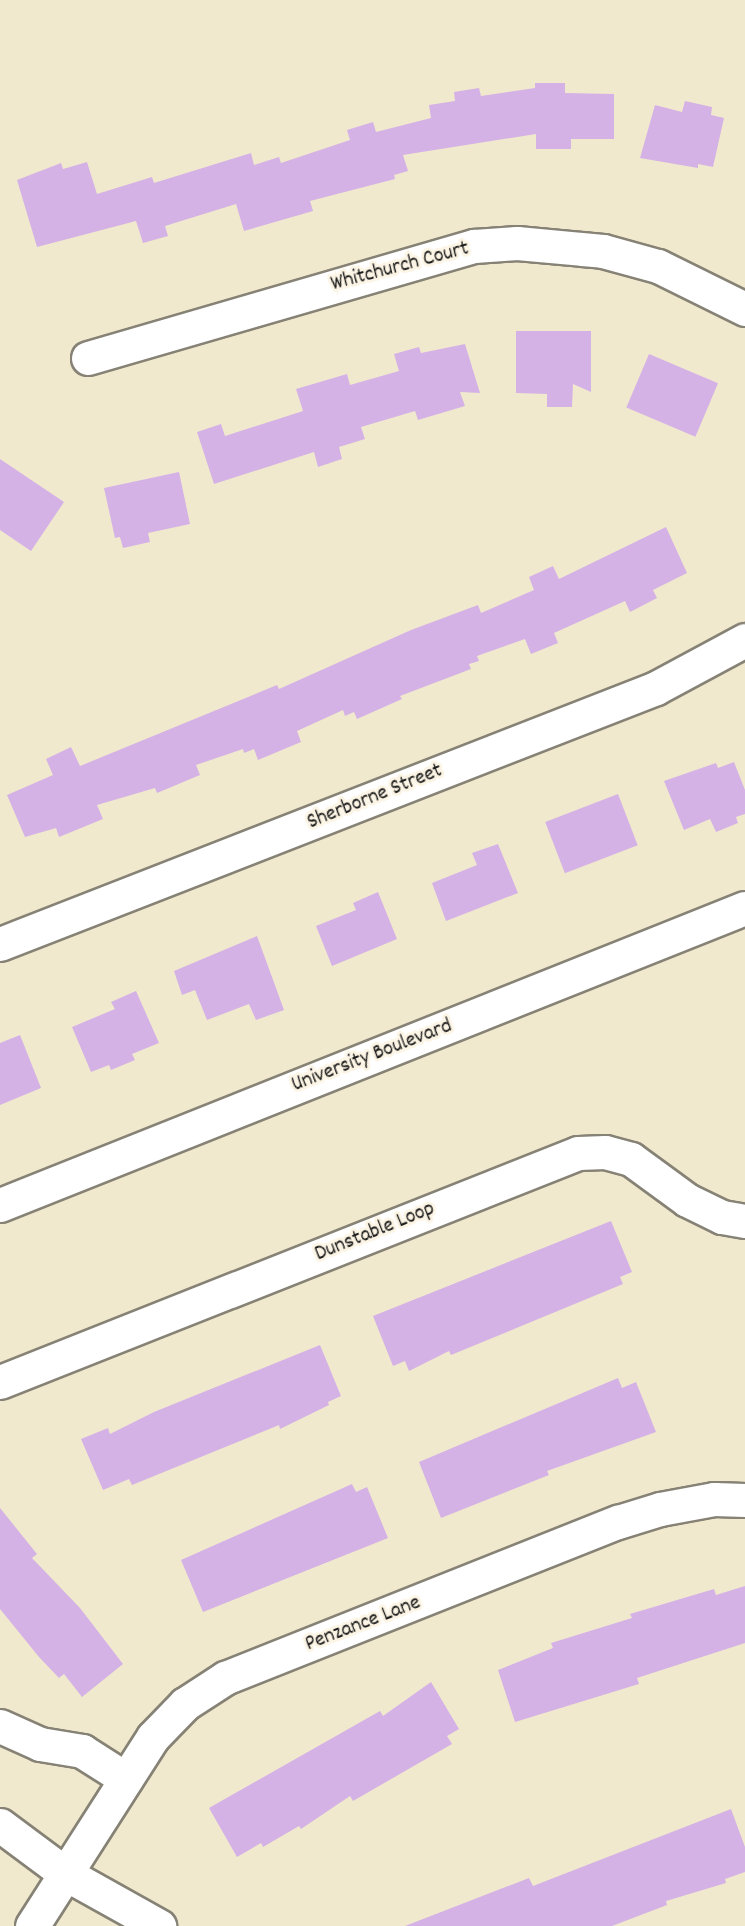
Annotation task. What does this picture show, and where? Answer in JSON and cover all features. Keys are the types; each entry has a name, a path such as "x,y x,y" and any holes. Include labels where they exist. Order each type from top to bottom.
{"street":[{"name":"Whitchurch Court","path":"88,358 474,246 517,243 603,251 658,266 745,309"},
{"name":"Sherborne Street","path":"0,944 656,688 745,640"},
{"name":"University Boulevard","path":"0,1205 745,908"},
{"name":"Dunstable Loop","path":"0,1382 578,1153 605,1152 632,1159 687,1200 722,1217 745,1221"},
{"name":"Penzance Lane","path":"32,1926 153,1737 185,1704 225,1678 618,1522 660,1509 714,1499 745,1500"},
{"path":"0,1726 40,1744 82,1751 126,1779"},
{"path":"0,1825 66,1874 159,1926"}],"building":[{"path":"535,83 565,83 565,93 614,94 614,139 571,139 571,149 536,149 536,134 403,155 408,171 394,175 395,179 310,201 313,211 244,231 236,204 165,226 168,236 143,243 136,221 37,247 17,180 61,163 63,169 87,162 97,194 152,177 154,183 251,153 254,165 279,157 281,163 350,140 347,130 373,122 376,132 431,118 429,105 455,101 454,92 479,88 481,96 535,88"},
{"path":"685,101 712,107 711,115 724,118 713,167 698,164 698,168 640,158 655,105 682,112"},
{"path":"516,331 591,331 591,392 573,384 572,407 547,407 547,394 516,393"},
{"path":"465,344 480,393 460,392 465,406 418,420 415,411 361,427 365,439 339,447 342,459 318,467 314,452 214,484 197,432 221,424 225,436 303,411 296,389 347,374 350,385 399,371 394,354 419,347 421,353"},
{"path":"649,354 718,383 695,437 626,407"},
{"path":"0,459 64,502 31,551 0,530"},
{"path":"179,472 190,524 148,533 150,542 123,548 120,537 115,538 104,488"},
{"path":"666,527 687,573 653,590 657,598 630,612 625,601 554,633 558,643 531,654 525,639 477,656 479,661 469,664 471,669 400,696 402,699 357,719 354,712 345,716 343,710 297,731 301,742 258,760 254,749 244,753 243,749 196,765 200,775 157,793 155,788 97,805 103,819 59,837 56,828 25,837 7,795 53,775 46,759 71,747 80,766 277,685 279,689 411,630 478,605 481,613 534,590 529,577 553,566 559,579"},
{"path":"734,762 745,790 745,814 736,817 738,823 716,832 710,819 684,830 664,781 716,763 718,768"},
{"path":"618,794 638,845 565,873 545,822"},
{"path":"498,844 518,893 446,921 432,883 477,865 472,853"},
{"path":"378,892 397,939 332,966 316,926 356,910 353,903"},
{"path":"257,936 284,1010 256,1020 249,1004 207,1020 195,990 182,995 174,971"},
{"path":"136,991 159,1043 132,1054 135,1060 111,1070 109,1065 91,1072 72,1027 115,1009 111,1002"},
{"path":"20,1035 41,1088 0,1105 0,1043"},
{"path":"611,1221 632,1272 620,1277 623,1284 451,1355 449,1351 409,1371 405,1361 393,1366 373,1316"},
{"path":"320,1345 341,1396 328,1402 329,1405 280,1429 279,1425 132,1485 129,1479 103,1490 81,1439 108,1428 110,1434 154,1412"},
{"path":"618,1378 622,1388 636,1382 656,1432 547,1471 549,1475 441,1518 419,1462"},
{"path":"352,1484 356,1492 367,1487 388,1538 203,1612 181,1560"},
{"path":"0,1508 37,1554 32,1558 80,1608 123,1664 82,1697 64,1674 59,1678 39,1657 0,1609"},
{"path":"745,1586 745,1643 637,1678 639,1684 515,1722 498,1670 553,1648 551,1643 632,1618 630,1614 714,1589 716,1595"},
{"path":"431,1682 459,1729 447,1736 452,1744 353,1801 350,1796 301,1829 299,1826 263,1847 261,1843 237,1857 209,1808 380,1711 383,1716"},
{"path":"731,1809 745,1847 745,1872 725,1879 726,1883 666,1901 667,1905 612,1926 405,1926 529,1878 533,1886"}]}
